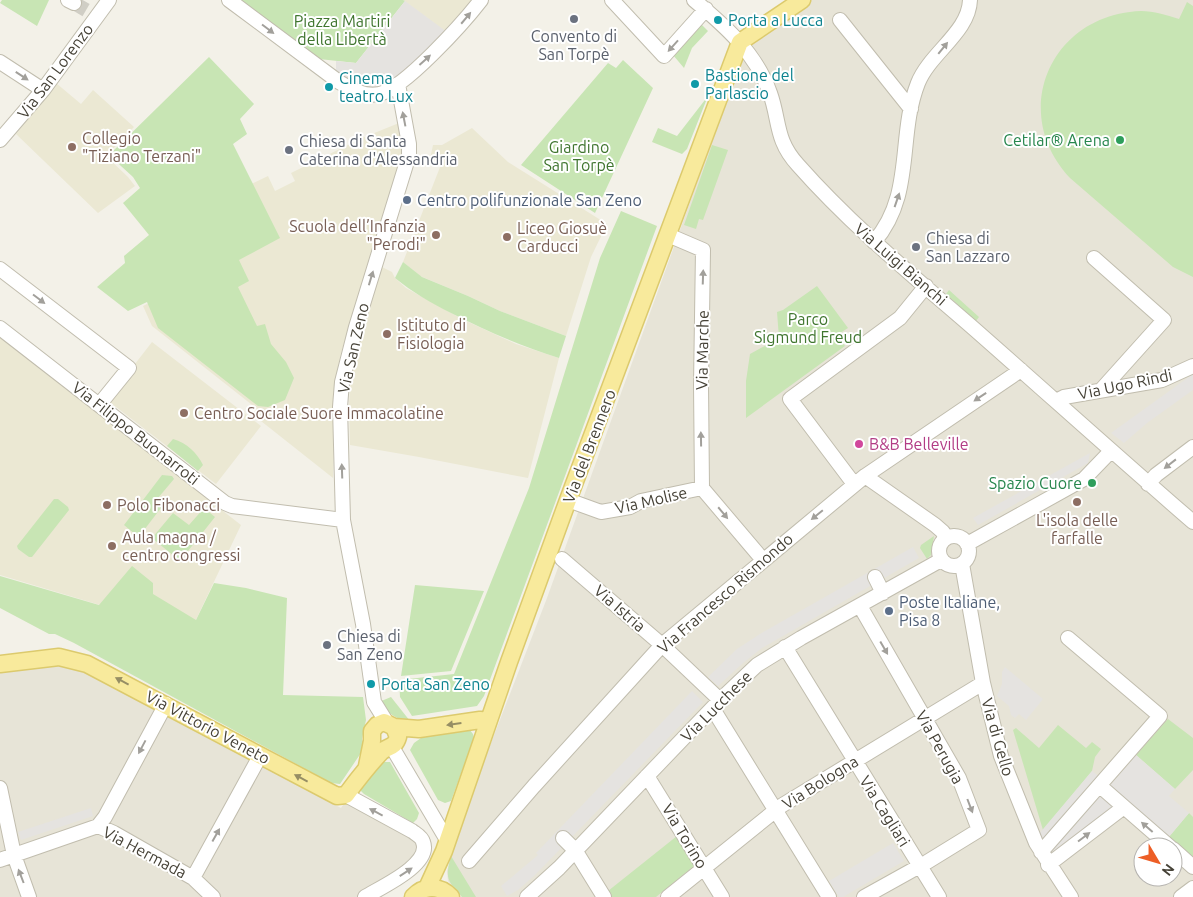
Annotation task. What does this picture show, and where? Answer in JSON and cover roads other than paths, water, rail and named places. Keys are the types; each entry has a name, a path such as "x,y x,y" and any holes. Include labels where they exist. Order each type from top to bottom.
{"main road":[{"path":"740,42 802,0"},
{"name":"Via del Brennero","path":"433,893 445,845 488,721 568,500 740,42"},
{"name":"Via Vittorio Veneto","path":"0,664 54,657 72,659 97,668 332,795 346,795"},
{"path":"346,795 367,767 380,742 380,723 419,729 480,720 488,721"},
{"path":"380,742 398,737 391,725"}],"street":[{"name":"Via San Lorenzo","path":"0,140 43,90 94,15 109,0"},
{"path":"229,0 339,82 370,95 385,92 398,84 446,40 480,0"},
{"path":"612,0 664,56 706,10"},
{"name":"Via Luigi Bianchi","path":"694,0 740,42 754,61 766,85 773,105 777,128 785,150 803,171 874,242 1193,522"},
{"path":"874,242 888,222 898,198 911,109 920,79 965,20 969,12 970,0"},
{"path":"840,20 911,109"},
{"path":"0,62 43,90"},
{"name":"Via San Zeno","path":"380,742 363,624 342,520 340,407 342,382 356,326 408,155 408,144 398,84"},
{"name":"Via Marche","path":"668,235 704,250 701,385 702,488"},
{"path":"1094,258 1164,320 1102,389"},
{"path":"0,269 129,368 100,405"},
{"path":"926,286 900,318 790,399 860,480 935,526 943,532 945,538"},
{"name":"Via Filippo Buonarroti","path":"0,328 228,505 342,520"},
{"name":"Via Ugo Rindi","path":"1056,401 1064,397 1102,389 1162,380 1193,366"},
{"name":"Via Francesco Rismondo","path":"469,861 534,786 662,645 860,480 1021,370"},
{"path":"1148,484 1156,475 1193,446"},
{"path":"967,544 1084,479 1111,451"},
{"name":"Via Molise","path":"568,500 601,512 630,507 641,501 702,488 762,560"},
{"path":"955,536 963,539 967,544 968,556 962,564 952,566 941,560 938,552 945,538 955,536"},
{"name":"Via Istria","path":"562,559 662,645 716,704 776,810 829,897"},
{"name":"Via Lucchese","path":"527,897 542,886 716,704 757,665 785,647 941,560"},
{"name":"Via di Gello","path":"962,564 983,683 1001,756 1041,852 1071,897"},
{"path":"875,577 883,593"},
{"name":"Via Perugia","path":"860,606 959,778 979,830 919,866"},
{"path":"1041,852 1160,716 1068,638"},
{"name":"Via Cagliari","path":"785,647 939,897"},
{"name":"Via Bologna","path":"668,897 776,810 983,683"},
{"path":"98,826 105,817 166,704"},
{"name":"Via San Zeno","path":"376,707 391,725"},
{"path":"380,742 445,845"},
{"path":"193,878 260,756"},
{"name":"Via Torino","path":"647,776 722,897"},
{"path":"1100,786 1159,837"},
{"path":"0,788 14,855 30,897"},
{"name":"Via Vittorio Veneto","path":"346,795 407,828 423,841 423,850 413,868 364,897"},
{"path":"1048,864 1124,807"},
{"name":"Via Hermada","path":"0,860 98,826 114,833 193,878 213,897"},
{"path":"563,838 576,850 604,897"},
{"path":"1183,858 1193,867"},
{"path":"864,897 919,866"},
{"path":"1181,897 1193,888"}],"tunnel":[{"path":"74,3 91,13"}],"place":[{"name":"Convento di San Torpè","path":"574,19"},
{"name":"Porta a Lucca","path":"718,20"},
{"name":"Bastione del Parlascio","path":"695,84"},
{"name":"Cinema teatro Lux","path":"329,87"},
{"name":"Cetilar® Arena","path":"1120,140"},
{"name":"Collegio \"Tiziano Terzani\"","path":"72,147"},
{"name":"Chiesa di Santa Caterina d'Alessandria","path":"289,150"},
{"name":"Centro polifunzionale San Zeno","path":"407,200"},
{"name":"Scuola dell’Infanzia \"Perodi\"","path":"436,235"},
{"name":"Liceo Giosuè Carducci","path":"507,237"},
{"name":"Chiesa di San Lazzaro","path":"916,247"},
{"name":"Istituto di Fisiologia","path":"387,334"},
{"name":"Centro Sociale Suore Immacolatine","path":"184,413"},
{"name":"B&B Belleville","path":"859,444"},
{"name":"Spazio Cuore","path":"1092,483"},
{"name":"L'isola delle farfalle","path":"1077,502"},
{"name":"Polo Fibonacci","path":"107,505"},
{"name":"Aula magna / centro congressi","path":"112,546"},
{"name":"Poste Italiane, Pisa 8","path":"889,611"},
{"name":"Chiesa di San Zeno","path":"327,645"},
{"name":"Porta San Zeno","path":"371,684"}],"park label":[{"name":"Piazza Martiri della Libertà","path":"342,30"},
{"name":"Giardino San Torpè","path":"579,156"},
{"name":"Parco Sigmund Freud","path":"808,328"}]}
